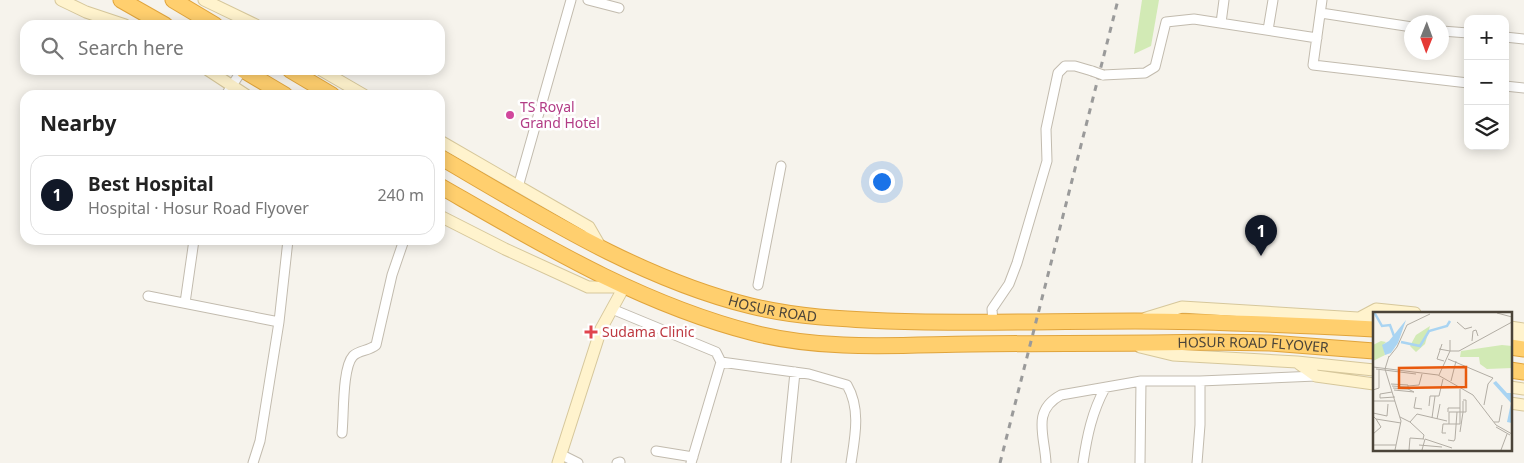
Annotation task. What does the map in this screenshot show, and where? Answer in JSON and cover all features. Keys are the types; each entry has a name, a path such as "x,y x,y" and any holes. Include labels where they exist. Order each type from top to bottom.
{"highway":[{"path":"121,0 156,20"},
{"path":"173,0 207,20"},
{"path":"251,75 276,90"},
{"path":"298,75 324,90"},
{"name":"HOSUR ROAD","path":"445,160 600,246 642,267 691,287 751,306 828,318 993,324 1137,321"},
{"name":"HOSUR ROAD","path":"445,189 557,253 624,287 686,312 756,334 832,344 1131,344"},
{"name":"HOSUR ROAD FLYOVER","path":"1137,321 1373,329"},
{"name":"HOSUR ROAD FLYOVER","path":"1131,344 1270,343 1373,351"}],"street":[{"path":"62,0 86,12 109,20"},
{"path":"204,0 246,20"},
{"path":"518,187 571,0"},
{"path":"588,0 619,8"},
{"path":"1221,23 1224,0"},
{"path":"1268,30 1273,0"},
{"path":"1322,0 1313,65 1464,83"},
{"path":"1320,13 1404,26"},
{"path":"993,324 992,309 1009,284 1017,263 1048,161 1046,129 1058,73 1065,66 1075,66 1104,75 1145,73 1155,67 1166,22 1194,19 1317,38"},
{"path":"1449,32 1464,34"},
{"path":"1509,37 1524,39"},
{"path":"213,75 228,90"},
{"path":"230,90 239,75"},
{"path":"330,75 355,90"},
{"path":"1509,86 1524,88"},
{"path":"445,144 589,227 600,246"},
{"path":"758,285 780,166"},
{"path":"445,219 505,250 588,287 624,287 601,329 560,459 578,463"},
{"path":"185,303 193,245"},
{"path":"253,463 260,441 279,322 287,245"},
{"path":"342,433 347,368 351,358 357,352 369,351 376,345 392,276 402,245"},
{"path":"148,296 279,322"},
{"path":"1137,321 1182,307 1373,319"},
{"path":"612,309 716,352 720,362 692,460 656,451"},
{"path":"1361,318 1376,309 1405,312"},
{"path":"1131,344 1173,355 1297,362 1373,370"},
{"path":"720,362 795,372 847,385 853,395 857,427 851,463"},
{"path":"1297,362 1316,376"},
{"path":"786,463 795,372"},
{"path":"1046,463 1041,437 1043,414 1050,401 1061,395 1141,381 1200,381 1316,376 1373,384"},
{"path":"1140,463 1141,381"},
{"path":"1197,463 1200,425 1200,381"},
{"path":"1083,463 1092,420 1105,388"}],"green space":[{"path":"1142,0 1159,0 1151,46 1134,54"}],"railway":[{"path":"1000,463 1118,0"}],"place":[{"name":"TS Royal Grand Hotel","path":"510,115"},
{"name":"Best Hospital","path":"1261,256"},
{"name":"Sudama Clinic","path":"591,332"}]}
